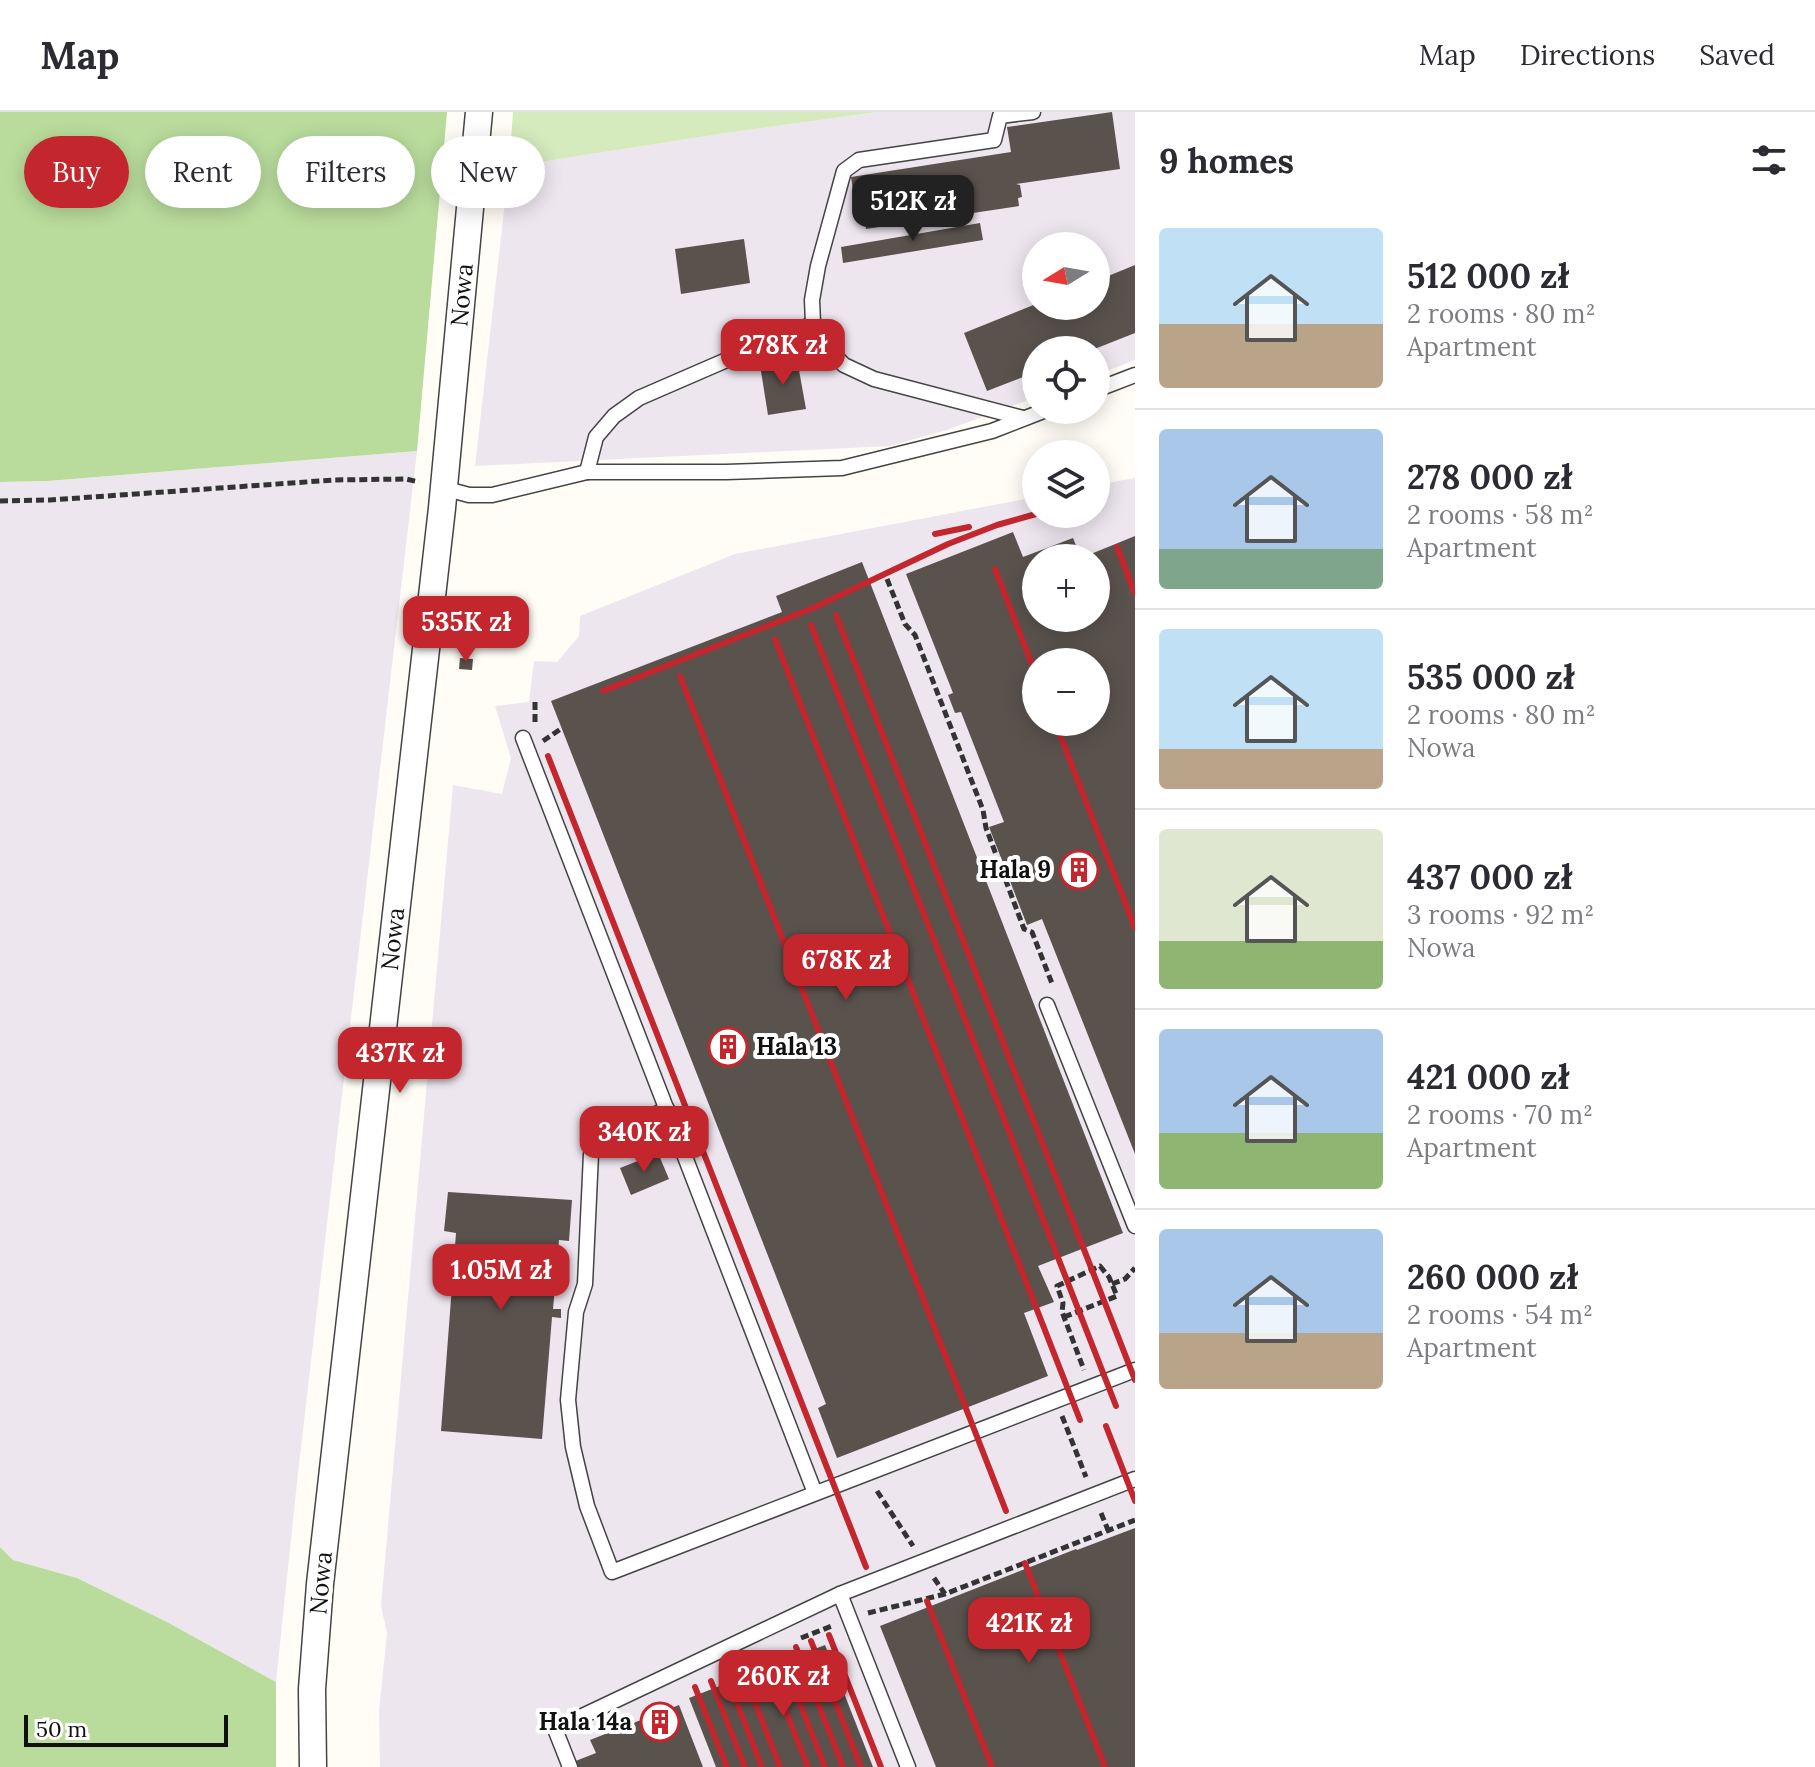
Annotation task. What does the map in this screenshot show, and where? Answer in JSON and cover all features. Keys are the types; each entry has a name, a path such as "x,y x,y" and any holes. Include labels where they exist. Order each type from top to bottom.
{"street":[{"name":"Nowa","path":"313,1767 312,1689 320,1584 443,488 479,112"}],"lane":[{"path":"1022,419 874,379 844,365 825,346 813,323 812,300 844,171 859,160 994,140 1000,116 1033,112"},
{"path":"587,472 596,437 614,416 639,398 752,349 788,337 813,323"},
{"path":"1110,385 1135,375"},
{"path":"443,488 469,495 492,495 587,472 842,468 992,431 1022,419"},
{"path":"531,738 667,1109 815,1493"},
{"path":"1051,998 1135,1226"},
{"path":"667,1109 614,1133 591,1154 585,1284 576,1312 568,1400 573,1447 587,1506 612,1572 1135,1370"},
{"path":"570,1767 555,1729 840,1594 1135,1479"},
{"path":"840,1594 908,1767"}],"path":[{"path":"0,501 334,480 406,479 443,488"},
{"path":"887,579 905,624 915,635 978,795 986,828 1024,929 1032,932 1051,998"},
{"path":"535,702 531,738 562,728"},
{"path":"1064,1317 1117,1296 1100,1266 1057,1286 1063,1303 1062,1312 1086,1374"},
{"path":"1112,1284 1125,1279 1135,1268"},
{"path":"1057,1403 1091,1488"},
{"path":"876,1490 919,1555"},
{"path":"1096,1502 1108,1530"},
{"path":"928,1568 945,1594"}],"shaded area":[{"path":"878,112 1135,112 1135,360 1110,370 1110,336 1022,336 1022,402 947,430 890,446 475,466 504,208 545,208 545,161"},
{"path":"417,451 276,1682 167,1622 77,1578 13,1560 0,1547 0,482 48,481"},
{"path":"1135,478 1135,1767 380,1767 379,1711 387,1633 381,1606 453,785 502,794 511,758 495,706 529,702 534,661 557,662 579,636 580,616 735,554 1022,500 1022,528 1110,528 1110,482"}],"green space":[{"path":"0,112 447,112 445,136 431,136 431,208 439,208 417,451 48,481 0,482"},
{"path":"513,112 878,112 545,161 545,136 511,136"},
{"path":"0,1547 13,1560 77,1578 167,1622 276,1682 276,1767 0,1767"}],"building":[{"path":"1112,112 1120,169 1016,184 1020,185 1022,197 1018,198 1019,206 866,229 861,196 854,197 851,177 1011,152 1007,127"},
{"path":"980,223 983,240 843,263 841,247"},
{"path":"744,239 750,283 681,294 675,249"},
{"path":"1135,265 1135,333 1110,343 1110,336 1022,336 1022,377 987,391 964,333 1022,310 1022,320 1110,320 1110,275"},
{"path":"797,359 806,409 768,415 760,365"},
{"name":"Hala 9","path":"1013,532 1022,554 1022,632 1110,632 1110,546 1135,536 1135,1154 1042,919 1027,925 989,827 1004,822 961,712 955,713 948,695 953,693 906,574"},
{"name":"Hala 9","path":"1073,538 1075,544 1057,544"},
{"path":"862,562 1123,1233 1038,1266 1054,1302 1024,1313 1048,1376 837,1458 818,1408 826,1404 551,701 782,612 776,596"},
{"path":"460,658 473,659 472,670 459,669"},
{"path":"658,1153 669,1179 631,1195 620,1168"},
{"path":"448,1192 572,1200 569,1241 559,1240 553,1309 561,1309 561,1318 552,1317 542,1439 441,1431 456,1233 444,1231"},
{"path":"1135,1528 1135,1767 936,1767 880,1626"},
{"path":"825,1645 873,1767 716,1767 689,1698"},
{"name":"Hala 14a","path":"679,1705 703,1767 575,1767 573,1762 596,1753 590,1740"}],"railway":[{"path":"603,691 813,608 948,544 1022,518"},
{"path":"935,534 969,527"},
{"path":"1117,547 1135,594"},
{"path":"995,569 1026,648"},
{"path":"836,615 1135,1380"},
{"path":"811,625 1116,1406"},
{"path":"775,639 1080,1420"},
{"path":"680,676 1006,1511"},
{"path":"1060,736 1135,928"},
{"path":"548,756 866,1567"},
{"path":"1106,1426 1135,1501"},
{"path":"1025,1563 1105,1767"},
{"path":"927,1601 992,1767"},
{"path":"829,1635 881,1767"},
{"path":"811,1641 861,1767"},
{"path":"796,1647 843,1767"},
{"path":"780,1653 825,1767"},
{"path":"765,1659 808,1767"},
{"path":"742,1669 780,1767"},
{"path":"726,1675 762,1767"},
{"path":"711,1681 745,1767"},
{"path":"695,1687 727,1767"}],"place":[{"name":"Hala 9","path":"1079,870"},
{"name":"Hala 13","path":"728,1047"},
{"name":"Hala 14a","path":"660,1722"}]}
